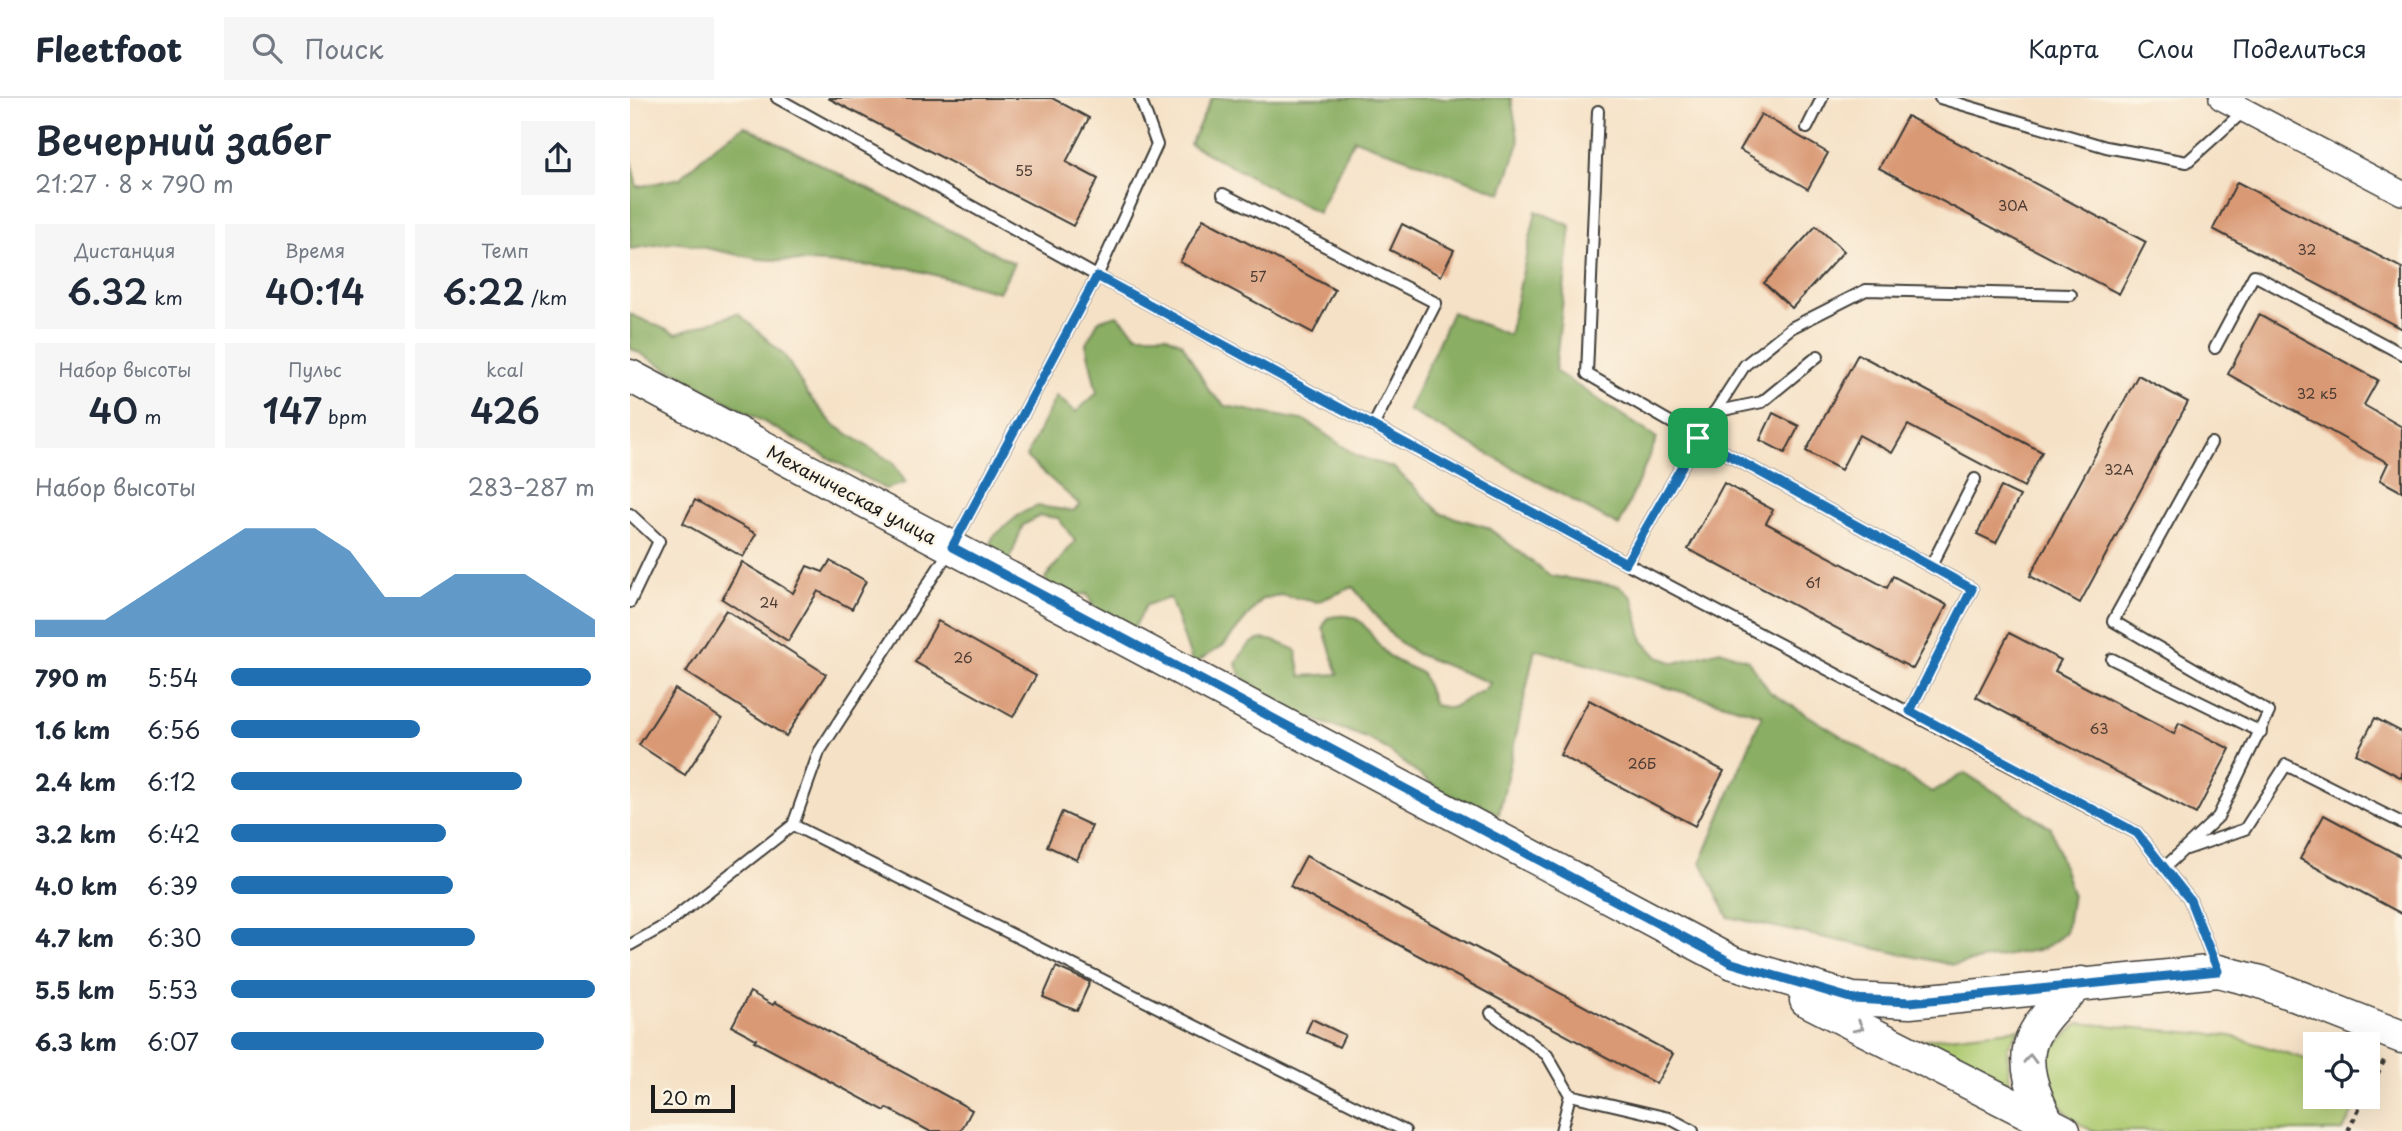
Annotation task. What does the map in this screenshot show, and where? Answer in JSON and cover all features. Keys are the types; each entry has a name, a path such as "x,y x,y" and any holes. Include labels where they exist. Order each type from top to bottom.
{"street":[{"path":"2233,102 2402,193"},
{"name":"Механическая улица","path":"630,376 1732,963 1853,999 1877,1002 1910,1002 2218,971 2261,982 2400,1035"},
{"path":"1732,963 2056,1127"},
{"path":"2056,1127 2031,1089 2028,1054 2037,1026 2053,1007 2081,983"}],"lane":[{"path":"777,98 1097,276 1626,563 2137,833 2190,900 2218,971"},
{"path":"630,945 664,926 793,825 819,752 952,547 1097,276 1157,145 1140,98"},
{"path":"1807,128 1822,98"},
{"path":"1940,98 2106,147 2188,162 2233,102"},
{"path":"1598,111 1587,374 1972,589 1910,711"},
{"path":"1223,194 1436,303 1373,426"},
{"path":"2215,348 2254,275 2402,354"},
{"path":"1626,563 1698,438 1745,365 1791,328 1866,290 2071,295"},
{"path":"1714,412 1762,402 1818,356"},
{"path":"2164,867 2218,817 2269,712 2113,621 2211,443"},
{"path":"1931,566 1975,479"},
{"path":"630,514 659,541 630,602"},
{"path":"2112,659 2261,732"},
{"path":"2185,850 2245,829 2286,765 2402,823"},
{"path":"793,825 1405,1131"},
{"path":"1491,1013 1547,1055 1570,1095 1561,1131"},
{"path":"1570,1095 1669,1118 1693,1131"}],"path":[{"path":"2348,1131 2359,1109"}],"green space":[{"path":"1212,98 1511,98 1519,143 1502,193 1354,139 1318,213 1190,144"},
{"path":"745,126 1014,263 999,292 908,268 758,259 677,242 630,249 630,157 637,187 680,178 717,144"},
{"path":"1536,211 1571,226 1555,371 1657,438 1619,526 1408,410 1452,312 1509,335"},
{"path":"738,313 785,356 808,395 833,424 893,463 906,483 885,489 630,348 630,314 676,334"},
{"path":"1117,315 1137,335 1165,335 1182,343 1210,392 1226,406 1306,421 1357,456 1394,468 1442,514 1487,527 1551,576 1619,586 1633,598 1643,641 1658,657 1675,663 1720,650 1748,660 1770,692 1932,792 1965,773 2051,828 2072,894 2066,933 2043,949 1953,965 1728,917 1701,862 1762,715 1535,649 1499,814 1444,792 1378,744 1298,714 1260,695 1245,681 1236,664 1248,646 1261,639 1296,650 1301,676 1338,674 1323,627 1327,618 1350,616 1363,624 1390,657 1422,673 1434,705 1451,708 1484,690 1490,683 1417,654 1394,638 1353,587 1317,602 1280,595 1262,599 1224,645 1193,664 1170,598 1146,605 1129,638 1113,644 1087,594 1050,596 1045,578 1075,541 1058,518 1040,516 1023,525 1010,559 1003,565 993,563 989,546 993,537 1021,513 1038,506 1073,511 1080,505 1026,457 1056,396 1076,412 1097,393 1086,344 1099,320"},
{"path":"2079,1023 2231,1036 2303,1058 2303,1109 2354,1109 2343,1131 2092,1131 2066,1112 2049,1087 2040,1067 2049,1050"},
{"path":"2020,1029 2007,1048 2010,1086 1921,1040"}],"building":[{"path":"828,98 1052,98 1089,118 1066,162 1098,179 1073,226"},
{"path":"1761,114 1828,153 1808,189 1740,150"},
{"path":"1907,116 2146,242 2119,294 1879,168"},
{"path":"2237,182 2402,268 2402,329 2213,229"},
{"path":"1203,219 1335,290 1313,333 1180,262"},
{"path":"1402,224 1454,250 1441,276 1390,250"},
{"path":"1816,226 1844,251 1792,308 1764,283"},
{"path":"2259,315 2378,380 2364,405 2402,427 2402,492 2380,480 2388,463 2228,374"},
{"path":"1858,354 2042,452 2024,487 1908,425 1892,453 1859,435 1841,470 1806,451"},
{"path":"2138,375 2188,402 2080,603 2030,576"},
{"path":"1773,413 1799,426 1785,453 1760,440"},
{"path":"1724,483 1773,510 1766,523 1887,588 1893,576 1947,605 1913,669 1688,549"},
{"path":"2001,487 2020,496 1996,543 1977,534"},
{"path":"695,500 756,534 743,557 683,523"},
{"path":"830,561 866,581 852,609 818,591 788,641 722,599 742,562 793,593 807,566 823,572"},
{"path":"726,610 826,674 786,736 686,672"},
{"path":"938,621 1036,676 1013,717 915,662"},
{"path":"2009,633 2061,660 2055,671 2174,734 2179,723 2230,749 2196,814 1976,697"},
{"path":"675,689 722,719 685,775 639,745"},
{"path":"1589,700 1724,771 1695,826 1560,755"},
{"path":"2375,718 2402,732 2402,778 2356,754"},
{"path":"1062,812 1092,826 1077,860 1047,846"},
{"path":"2324,815 2402,857 2402,914 2300,859"},
{"path":"1306,856 1673,1054 1656,1084 1290,886"},
{"path":"1056,967 1090,982 1077,1011 1043,997"},
{"path":"750,992 773,1005 775,1002 972,1110 961,1131 929,1131 887,1108 885,1111 754,1041 756,1039 732,1026"},
{"path":"1312,1019 1345,1035 1339,1047 1306,1032"}],"route":[{"path":"1097,276 1626,563 1698,438 1972,589 1910,711 2137,833 2190,900 2218,971 1910,1002 1877,1002 1853,999 1732,963 952,547 1097,276"}]}
